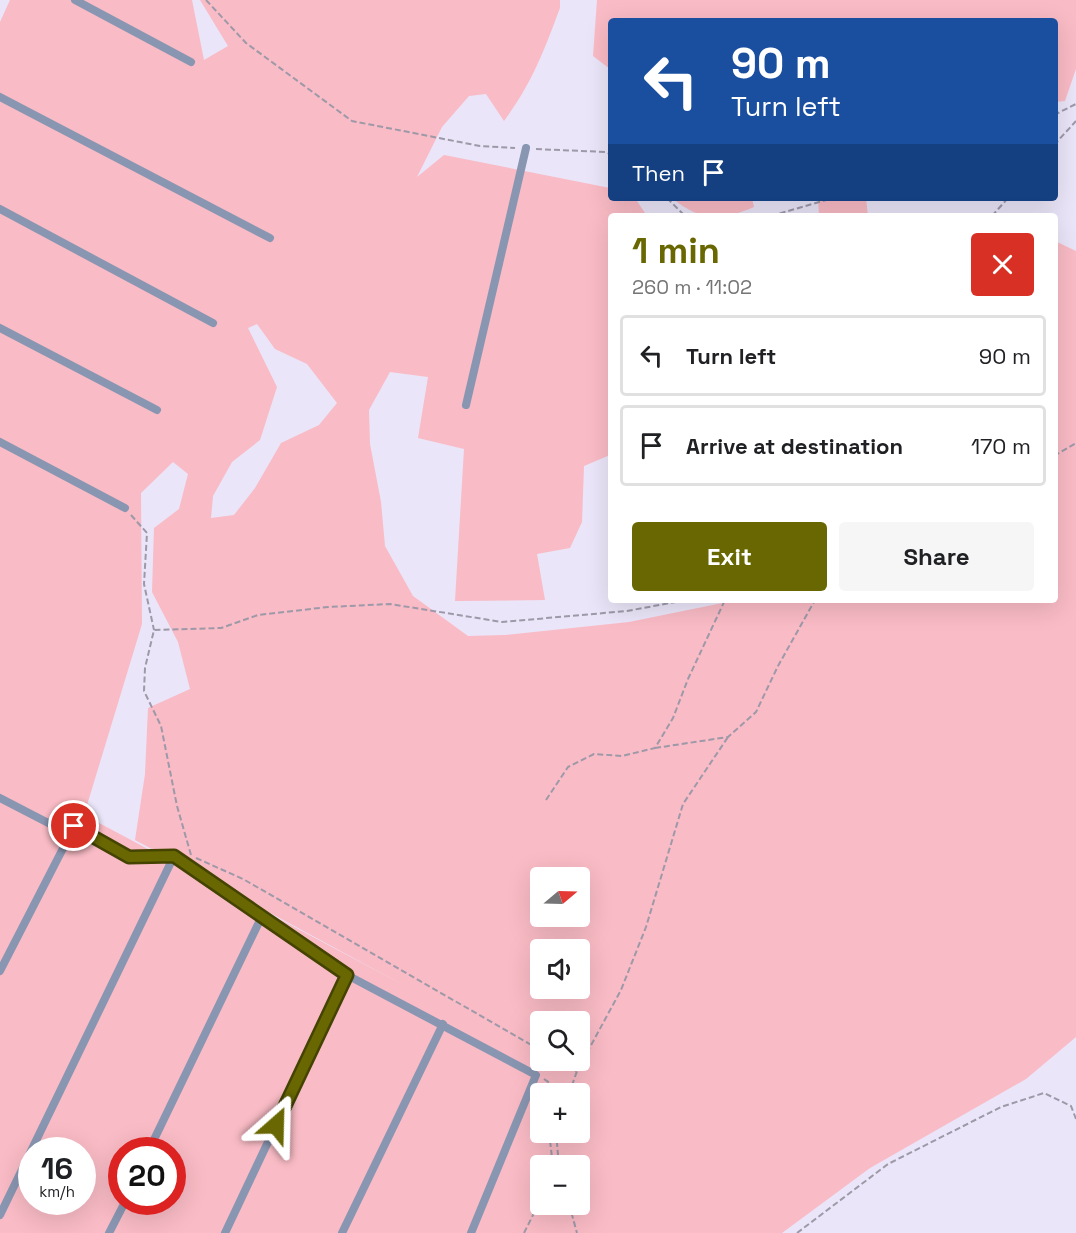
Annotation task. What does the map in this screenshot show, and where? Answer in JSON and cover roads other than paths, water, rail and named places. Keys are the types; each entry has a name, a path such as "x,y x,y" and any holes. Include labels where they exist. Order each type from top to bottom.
{"lane":[{"path":"75,0 191,62"},
{"path":"0,97 270,238"},
{"path":"466,405 526,148"},
{"path":"0,209 213,323"},
{"path":"0,328 157,410"},
{"path":"0,442 125,508"},
{"path":"0,798 56,827 74,826 129,857 174,856 347,975 536,1075 471,1233"},
{"path":"0,971 74,826"},
{"path":"0,1215 174,856"},
{"path":"155,1137 262,916"},
{"path":"225,1233 347,975"},
{"path":"342,1233 443,1024"},
{"path":"109,1233 118,1215"}]}
